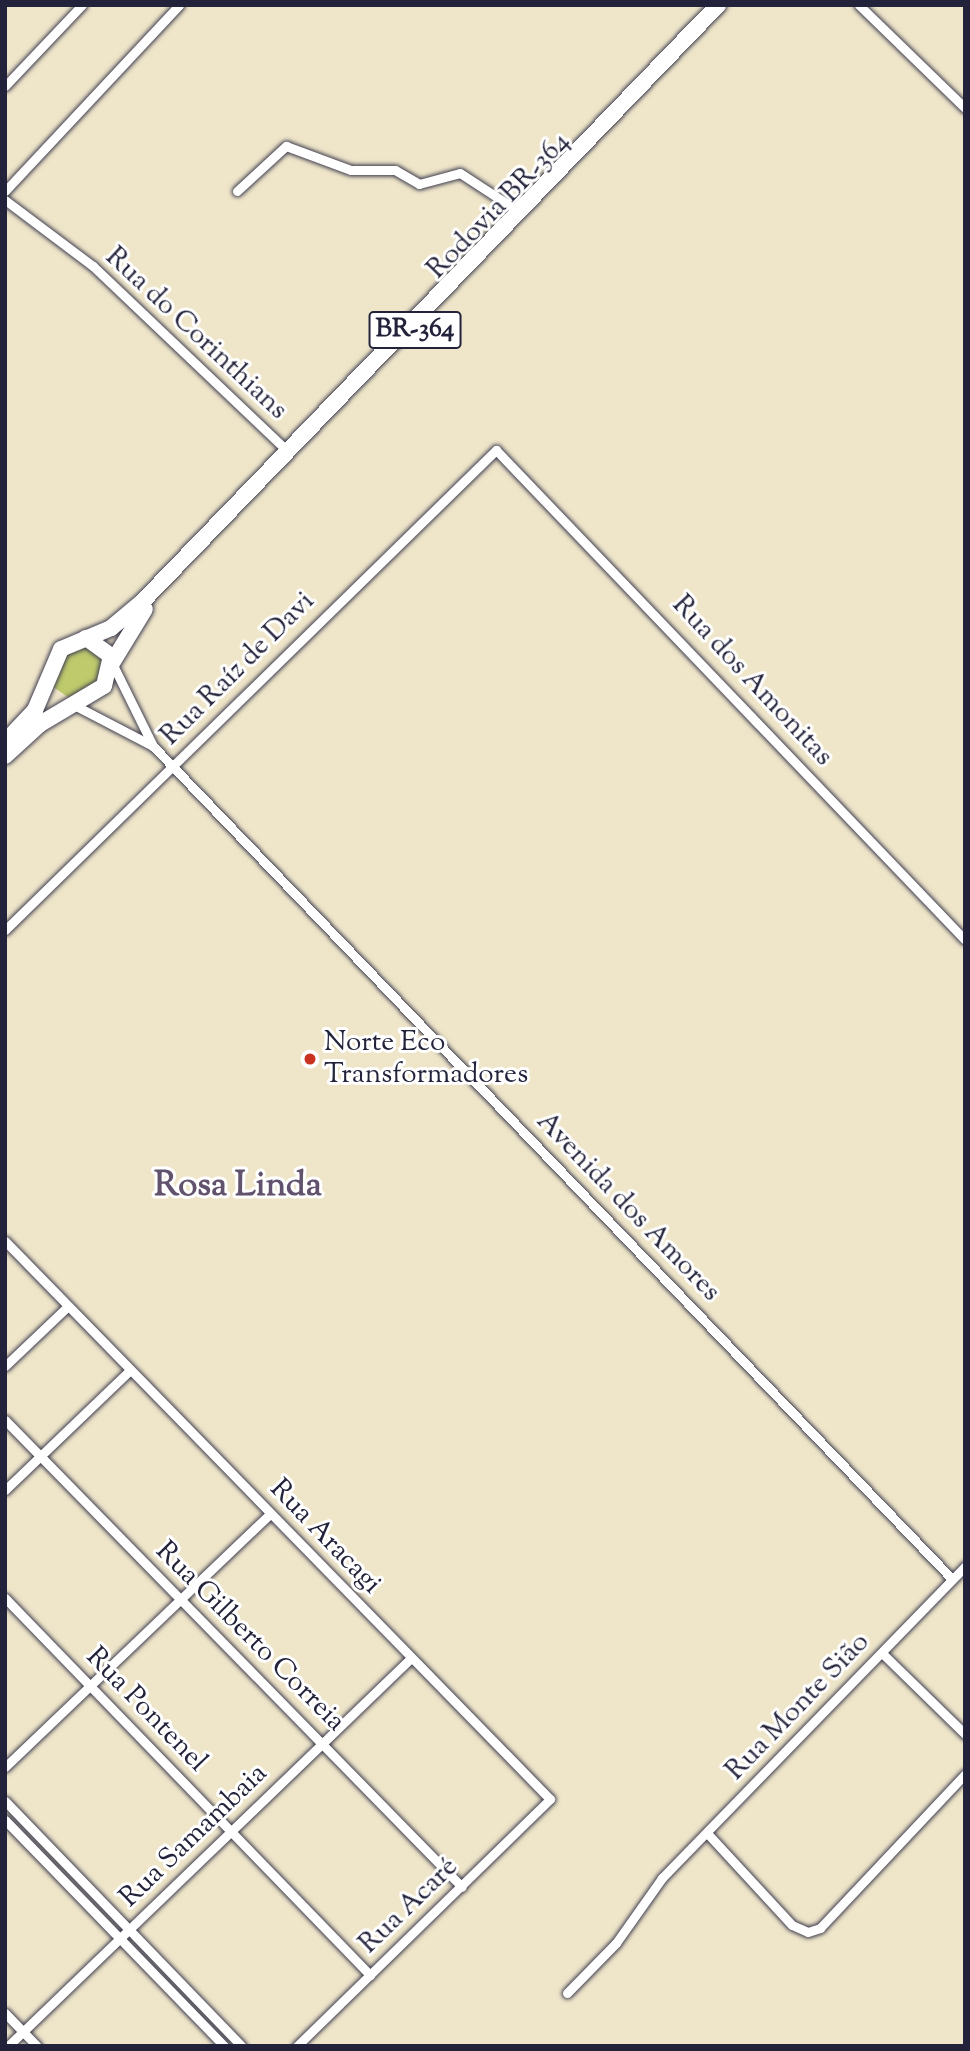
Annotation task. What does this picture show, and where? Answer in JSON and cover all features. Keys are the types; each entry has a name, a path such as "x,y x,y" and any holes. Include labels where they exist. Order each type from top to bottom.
{"highway":[{"name":"BR-364","path":"5,742 35,710 61,649 121,620 288,452 718,5"},
{"name":"Rodovia BR-364","path":"112,663 151,602 730,5"},
{"path":"86,638 103,645 112,663"},
{"name":"BR-364","path":"5,756 40,724 99,693 112,663"},
{"path":"47,681 58,701 76,706"}],"street":[{"path":"5,86 82,5"},
{"path":"5,191 179,5"},
{"path":"859,5 965,108"},
{"path":"237,191 286,146 351,170 395,170 419,184 460,173 518,211"},
{"name":"Rua do Corinthians","path":"5,200 93,266 288,452"},
{"name":"Rua Raíz de Davi","path":"5,930 486,454 505,453"},
{"name":"Rua dos Amonitas","path":"505,453 965,940"},
{"name":"Avenida dos Amores","path":"112,663 153,746 952,1578"},
{"name":"Avenida dos Amores","path":"76,706 153,746"},
{"name":"Rua Aracagi","path":"5,1241 550,1799"},
{"path":"5,1366 67,1307"},
{"path":"5,1490 130,1370"},
{"name":"Rua Gilberto Correia","path":"5,1420 462,1887"},
{"path":"5,1767 270,1514"},
{"name":"Rua Monte Sião","path":"567,1993 616,1943 662,1878 883,1654 965,1566"},
{"name":"Rua Pontenel","path":"5,1598 92,1684 370,1975"},
{"path":"883,1654 965,1734"},
{"name":"Rua Samambaia","path":"8,2046 411,1658"},
{"path":"706,1833 792,1925 808,1932 820,1928 965,1774"},
{"name":"Rua Acaré","path":"297,2046 550,1799"},
{"path":"5,1801 242,2046"},
{"path":"5,1820 224,2046"},
{"path":"96,1915 105,1905"},
{"path":"5,2013 37,2046"}],"green space":[{"path":"85,645 103,653 103,680 75,702 52,686 62,656"}],"place":[{"name":"Norte Eco Transformadores","path":"310,1059"}],"district":[{"name":"Rosa Linda","path":"238,1187"}]}
